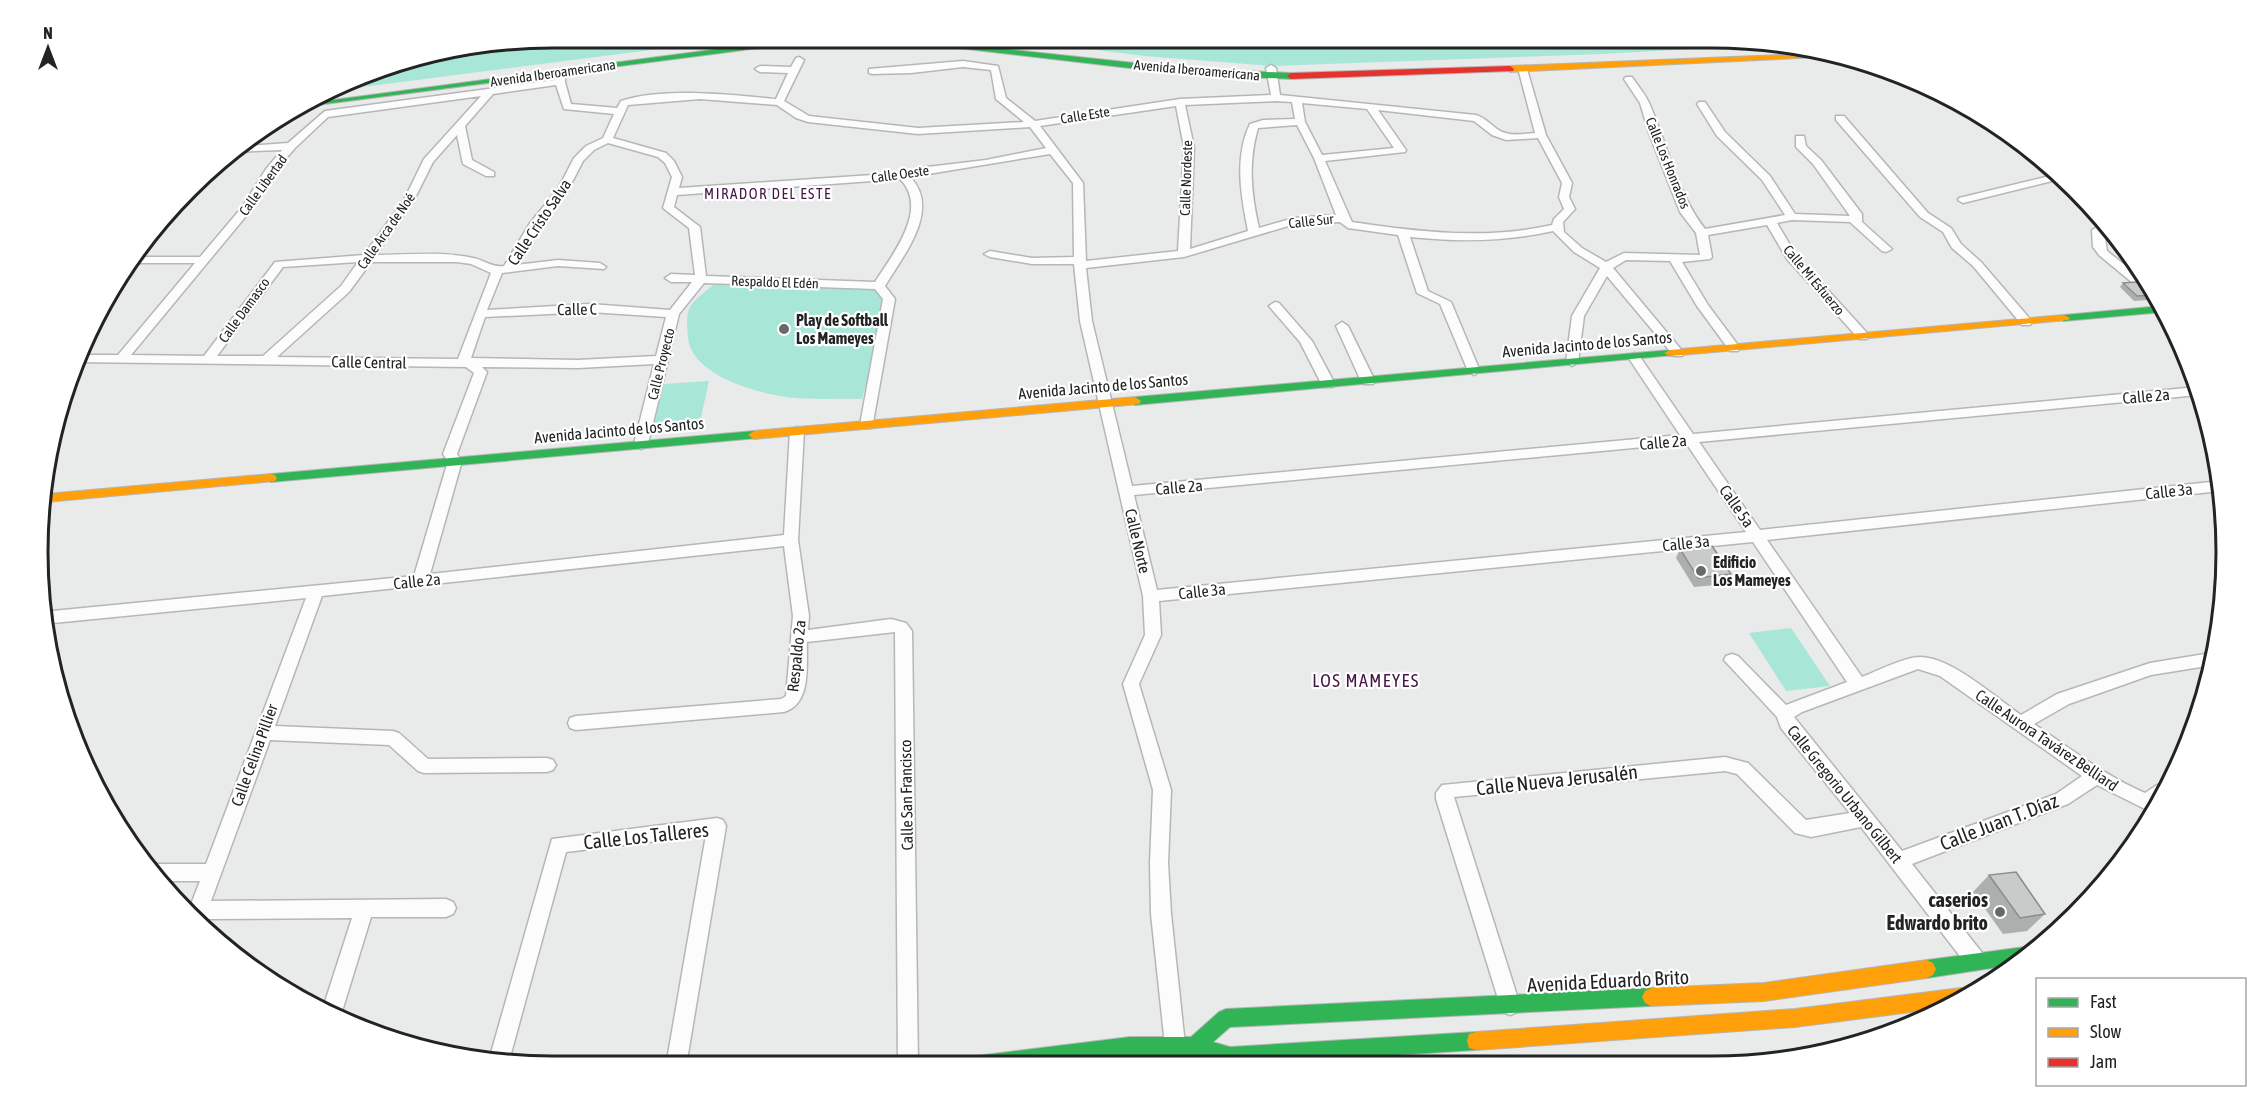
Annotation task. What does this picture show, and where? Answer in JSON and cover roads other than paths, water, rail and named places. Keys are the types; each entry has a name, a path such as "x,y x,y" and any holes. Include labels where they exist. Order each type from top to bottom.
{"street":[{"name":"Avenida Iberoamericana","path":"348,91 684,48"},
{"name":"Avenida Iberoamericana","path":"322,104 560,77 742,48"},
{"name":"Avenida Iberoamericana","path":"988,48 1181,71 1272,72 1523,68 1798,56"},
{"name":"Avenida Iberoamericana","path":"1058,48 1272,72 1742,49"},
{"name":"Calle Norte","path":"872,71 910,70 956,63 973,63 995,68 1001,99 1034,124 1078,183 1080,262 1086,321 1151,596 1153,635 1131,684 1162,790 1159,863 1161,914 1175,1045"},
{"path":"760,69 796,65 778,102"},
{"path":"1523,68 1541,135 1567,183 1564,197 1570,209 1558,221 1557,226 1563,238 1606,267 1678,352"},
{"path":"1272,72 1276,98"},
{"path":"560,77 567,107 620,111 607,140 664,156 677,177 668,209 694,227 701,279"},
{"name":"Calle Libertad","path":"122,358 201,260 247,208 270,171 291,146 326,114 491,90 560,77"},
{"name":"Calle Los Honrados","path":"1629,79 1645,103 1654,133 1686,212 1702,233"},
{"name":"Calle Arca de Noé","path":"266,360 338,297 410,200 428,160 491,90"},
{"name":"Calle Este","path":"620,111 627,101 700,96 778,102 787,105 808,119 912,131 1034,124 1180,102 1276,98 1476,118 1486,123 1502,137 1541,135"},
{"path":"1296,99 1300,122 1319,158 1343,218"},
{"name":"Calle Nordeste","path":"1180,102 1189,147 1184,254"},
{"name":"Calle Mi Esfuerzo","path":"1702,104 1721,134 1766,178 1792,217"},
{"path":"1319,158 1401,150 1370,106"},
{"path":"1840,118 1924,215 1947,230 1956,246 1977,264 2026,322"},
{"path":"1254,232 1245,191 1245,150 1254,126 1263,123 1300,122"},
{"path":"460,126 467,162 490,174"},
{"path":"1800,138 1802,147 1817,162 1856,214 1854,219"},
{"name":"Calle Cristo Salva","path":"420,580 455,461 450,454 481,372 464,359 487,292 534,225 563,190 578,160 590,148 607,140"},
{"path":"249,149 291,146"},
{"name":"Calle Oeste","path":"672,192 903,176 919,171 986,163 1054,150"},
{"path":"867,425 889,299 879,286 911,231 914,221 916,192 903,176"},
{"path":"1963,200 2050,179"},
{"path":"1572,362 1578,316 1606,267 1624,256 1674,259 1706,257 1702,233 1792,217 1854,219"},
{"name":"Calle Sur","path":"990,254 1032,261 1080,262 1184,254 1296,220 1343,218 1348,225 1403,233 1506,237 1536,233 1557,226"},
{"path":"1854,219 1862,230 1886,249"},
{"name":"Calle Mi Esfuerzo","path":"1770,220 1791,257 1863,336"},
{"path":"2099,230 2099,247 2103,253 2135,279"},
{"path":"1403,233 1423,294 1445,302 1474,371"},
{"name":"Calle Damasco","path":"207,359 276,266 368,258 463,260 502,270 558,263 600,267"},
{"path":"1674,259 1703,306 1734,348"},
{"path":"141,260 201,260"},
{"name":"Respaldo El Edén","path":"671,278 879,286"},
{"name":"Calle Proyecto","path":"642,444 673,314 701,279"},
{"path":"1275,306 1306,341 1328,384"},
{"name":"Calle C","path":"480,314 590,308 673,314"},
{"name":"Avenida Jacinto de los Santos","path":"51,498 2153,310"},
{"path":"1342,326 1368,381"},
{"name":"Calle 5a","path":"1634,357 1859,686"},
{"name":"Calle Central","path":"86,358 578,364 662,360"},
{"name":"Calle 2a","path":"1127,491 2190,392"},
{"name":"Respaldo 2a","path":"576,723 784,705 792,700 796,691 801,616 791,540 797,431"},
{"name":"Calle 3a","path":"1151,596 1758,536 2212,487"},
{"name":"Calle 2a","path":"52,617 791,540"},
{"name":"Calle Celina Pillier","path":"198,910 316,591"},
{"name":"Calle San Francisco","path":"800,637 891,625 900,627 904,631 908,1056"},
{"name":"Calle Gregorio Urbano Gilbert","path":"1732,660 1785,714 1787,723 1865,818 1976,961"},
{"path":"2021,723 2063,699 2150,669 2204,660"},
{"name":"Calle Aurora Tavárez Belliard","path":"1859,686 1918,663 1932,665 1946,671 2096,776 2126,794 2147,802 2151,799"},
{"path":"1785,714 1796,707 1859,686"},
{"path":"262,733 393,738 424,766 547,765"},
{"name":"Calle Nueva Jerusalén","path":"1510,1005 1445,799 1448,790 1725,764 1742,768 1791,820 1801,827 1811,830 1865,818"},
{"name":"Calle Juan T. Díaz","path":"1899,861 2062,799 2096,776"},
{"name":"Calle Los Talleres","path":"501,1053 559,845 717,826 678,1056"},
{"path":"163,872 211,873"},
{"path":"203,915 446,908"},
{"path":"334,1006 364,910"},
{"name":"Avenida Eduardo Brito","path":"1194,1046 1226,1018 1764,992 2013,956"},
{"path":"1116,1056 1132,1055 1175,1045 1194,1046 1230,1056 1320,1052 1795,1018 1944,999"},
{"path":"1304,1056 1320,1052"}],"place":[{"name":"Play de Softball Los Mameyes","path":"784,329"},
{"name":"Edificio Los Mameyes","path":"1701,571"},
{"name":"caserios Edwardo brito","path":"2000,912"}],"district":[{"name":"MIRADOR DEL ESTE","path":"768,194"},
{"name":"LOS MAMEYES","path":"1366,681"}]}
